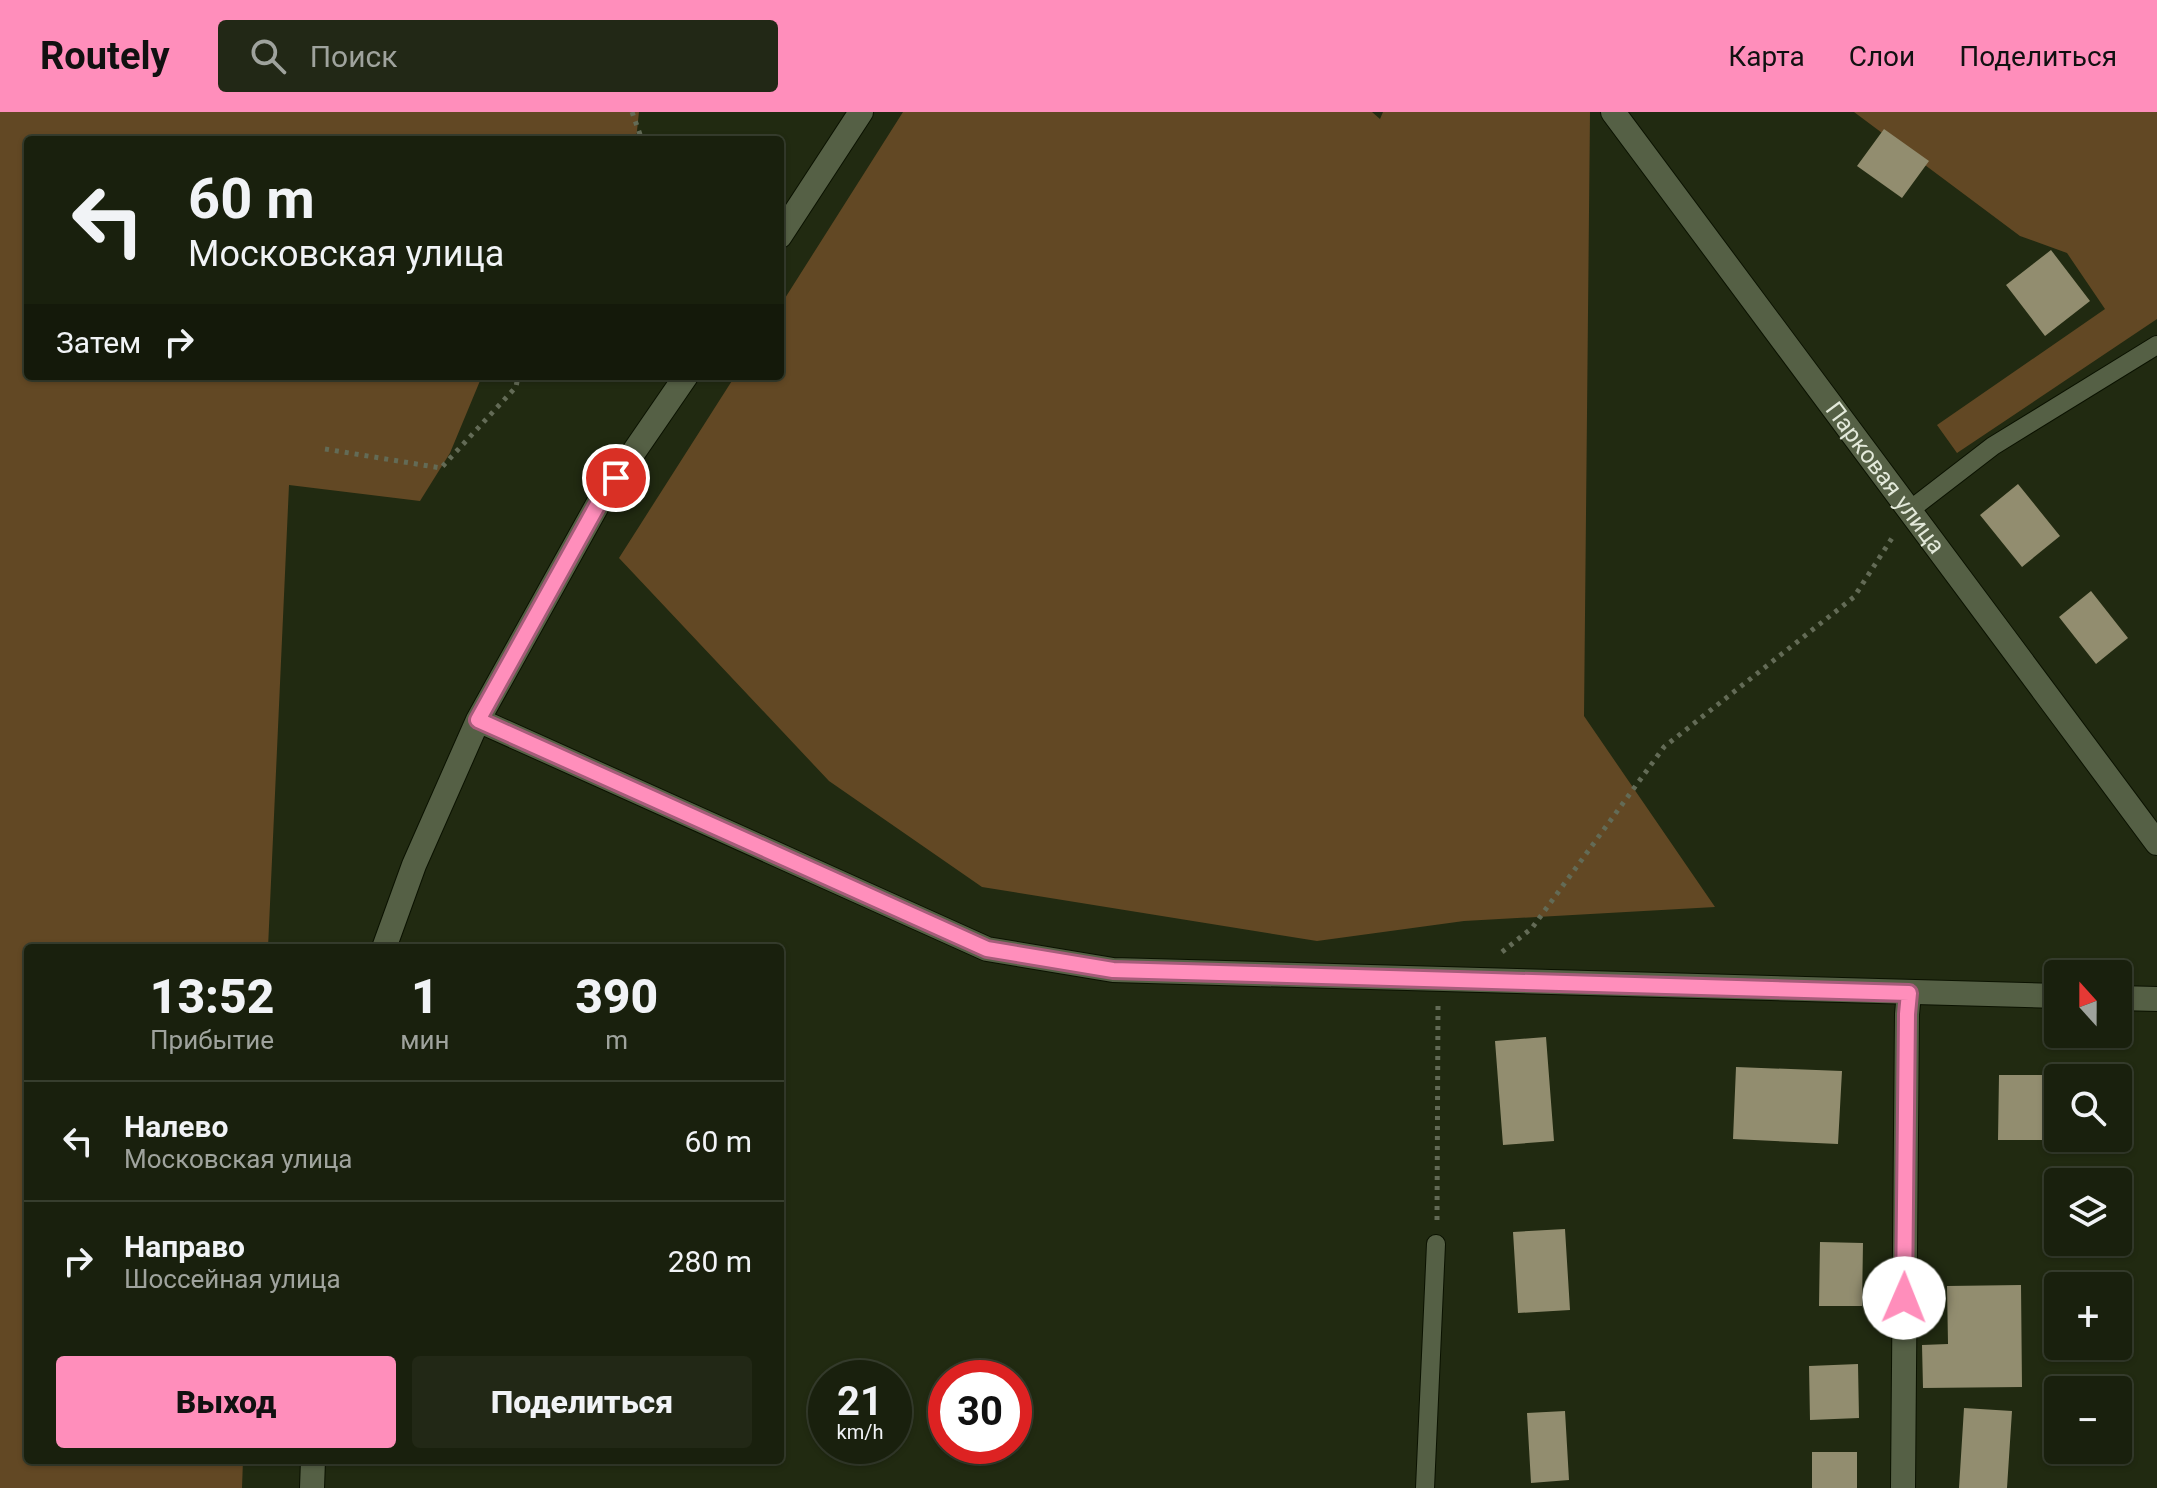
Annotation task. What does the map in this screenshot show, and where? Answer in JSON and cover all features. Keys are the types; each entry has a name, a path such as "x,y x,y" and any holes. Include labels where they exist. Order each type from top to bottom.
{"street":[{"path":"784,230 861,112"},
{"name":"Парковая улица","path":"1613,112 2157,843"},
{"path":"385,944 414,865 478,720 598,504 683,380"},
{"path":"478,720 987,949 1113,970 2044,996"},
{"path":"1903,1488 1909,993"},
{"path":"2132,998 2157,999"},
{"path":"312,1488 313,1464"}],"lane":[{"path":"1910,510 1993,446 2157,345"},
{"path":"1425,1488 1436,1244"}],"path":[{"path":"632,112 641,136"},
{"path":"325,449 441,468 516,387 517,380"},
{"path":"1436,1244 1438,1001 1532,928 1664,747 1854,597 1910,510"}],"shaded area":[{"path":"0,112 639,112 636,136 24,136 24,380 480,380 450,453 420,501 289,485 268,944 24,944 24,1464 243,1464 242,1488 0,1488"},
{"path":"903,112 1372,112 1380,119 1383,112 1590,112 1584,716 1715,907 1464,921 1317,941 982,887 829,781 619,558 732,380 784,380 784,300"},
{"path":"1854,112 2157,112 2157,319 1957,453 1937,425 2105,309 2067,253 2020,236"}],"building":[{"path":"1884,129 1929,161 1902,198 1857,166"},
{"path":"2051,250 2090,301 2045,336 2006,285"},
{"path":"2018,484 2060,536 2022,567 1980,515"},
{"path":"2091,591 2128,638 2096,664 2059,617"},
{"path":"1546,1037 1554,1141 1503,1145 1495,1041"},
{"path":"1736,1067 1842,1071 1838,1144 1733,1139"},
{"path":"1999,1075 2044,1075 2044,1140 1998,1140"},
{"path":"1565,1229 1570,1310 1518,1313 1513,1232"},
{"path":"1820,1242 1863,1243 1862,1306 1819,1306"},
{"path":"2021,1285 2022,1387 1923,1388 1922,1345 1948,1344 1947,1286"},
{"path":"1858,1364 1859,1418 1810,1420 1809,1366"},
{"path":"1964,1408 2012,1411 2007,1488 1959,1488"},
{"path":"1565,1411 1569,1480 1531,1483 1527,1413"},
{"path":"1812,1452 1857,1452 1857,1488 1812,1488"}],"route":[{"path":"616,478 598,504 478,720 987,949 1113,970 1909,993 1904,1298"}]}
